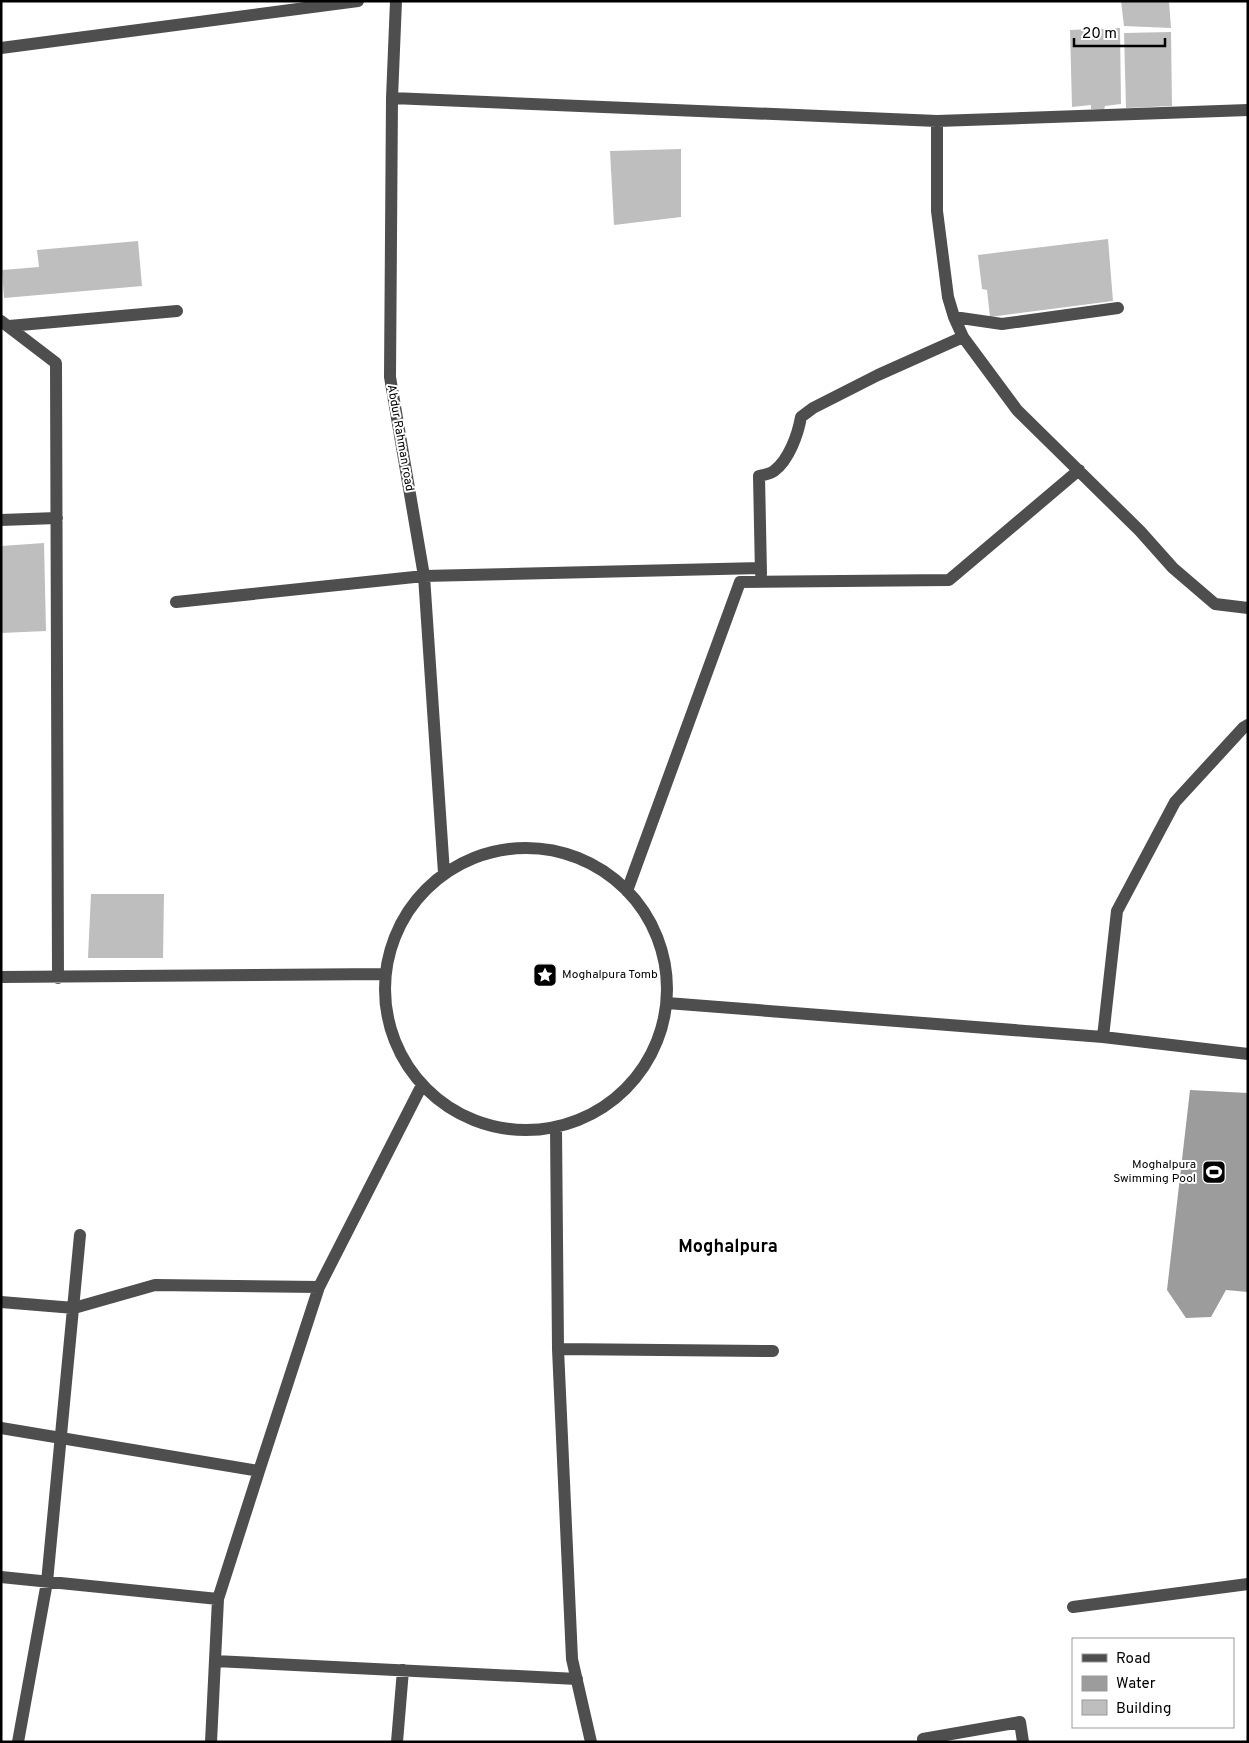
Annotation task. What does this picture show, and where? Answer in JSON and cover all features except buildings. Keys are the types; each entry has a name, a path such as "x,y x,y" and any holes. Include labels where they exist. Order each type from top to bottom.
{"street":[{"path":"1,48 358,1"},
{"name":"Abdur Rahman road","path":"396,1 392,98 390,377 424,576 444,873"},
{"path":"392,98 937,121 1248,110"},
{"path":"937,121 937,211 948,297 963,337 1018,410 1140,530 1173,568 1215,604 1248,608"},
{"path":"954,317 1002,324 1118,308"},
{"path":"5,324 177,311"},
{"path":"5,324 56,362 58,978"},
{"path":"762,582 759,476 774,471 787,456 798,431 801,417 813,408 878,375 963,337"},
{"path":"627,891 740,582 949,580 1078,470"},
{"path":"1,520 57,518"},
{"path":"176,602 424,576 761,568"},
{"path":"1104,1036 1117,912 1175,802 1243,728 1248,725"},
{"path":"519,848 558,851 596,866 627,891 651,924 665,962 667,1003 656,1046 632,1084 598,1112 556,1128 507,1130 460,1115 422,1085 399,1052 387,1014 385,974 395,935 415,900 444,873 480,855 519,848"},
{"path":"1,977 385,974"},
{"path":"667,1003 1104,1036 1248,1054"},
{"path":"210,1742 218,1599 259,1471 319,1287 422,1085"},
{"path":"556,1128 558,1349 572,1659 592,1742"},
{"path":"18,1742 47,1582 80,1235"},
{"path":"1,1302 74,1308 154,1285 319,1287"},
{"path":"558,1349 773,1351"},
{"path":"1,1428 259,1471"},
{"path":"1,1577 218,1599"},
{"path":"1073,1607 1248,1584"},
{"path":"215,1661 577,1679"},
{"path":"397,1742 403,1670"},
{"path":"924,1742 923,1739 1020,1722 1023,1742"}],"water":[{"name":"Moghalpura Swimming Pool","path":"1190,1090 1248,1093 1248,1292 1226,1290 1211,1317 1186,1318 1167,1290"}],"place":[{"name":"Moghalpura Tomb","path":"545,975"},
{"name":"Moghalpura Swimming Pool","path":"1214,1172"}],"district":[{"name":"Moghalpura","path":"728,1247"}]}
